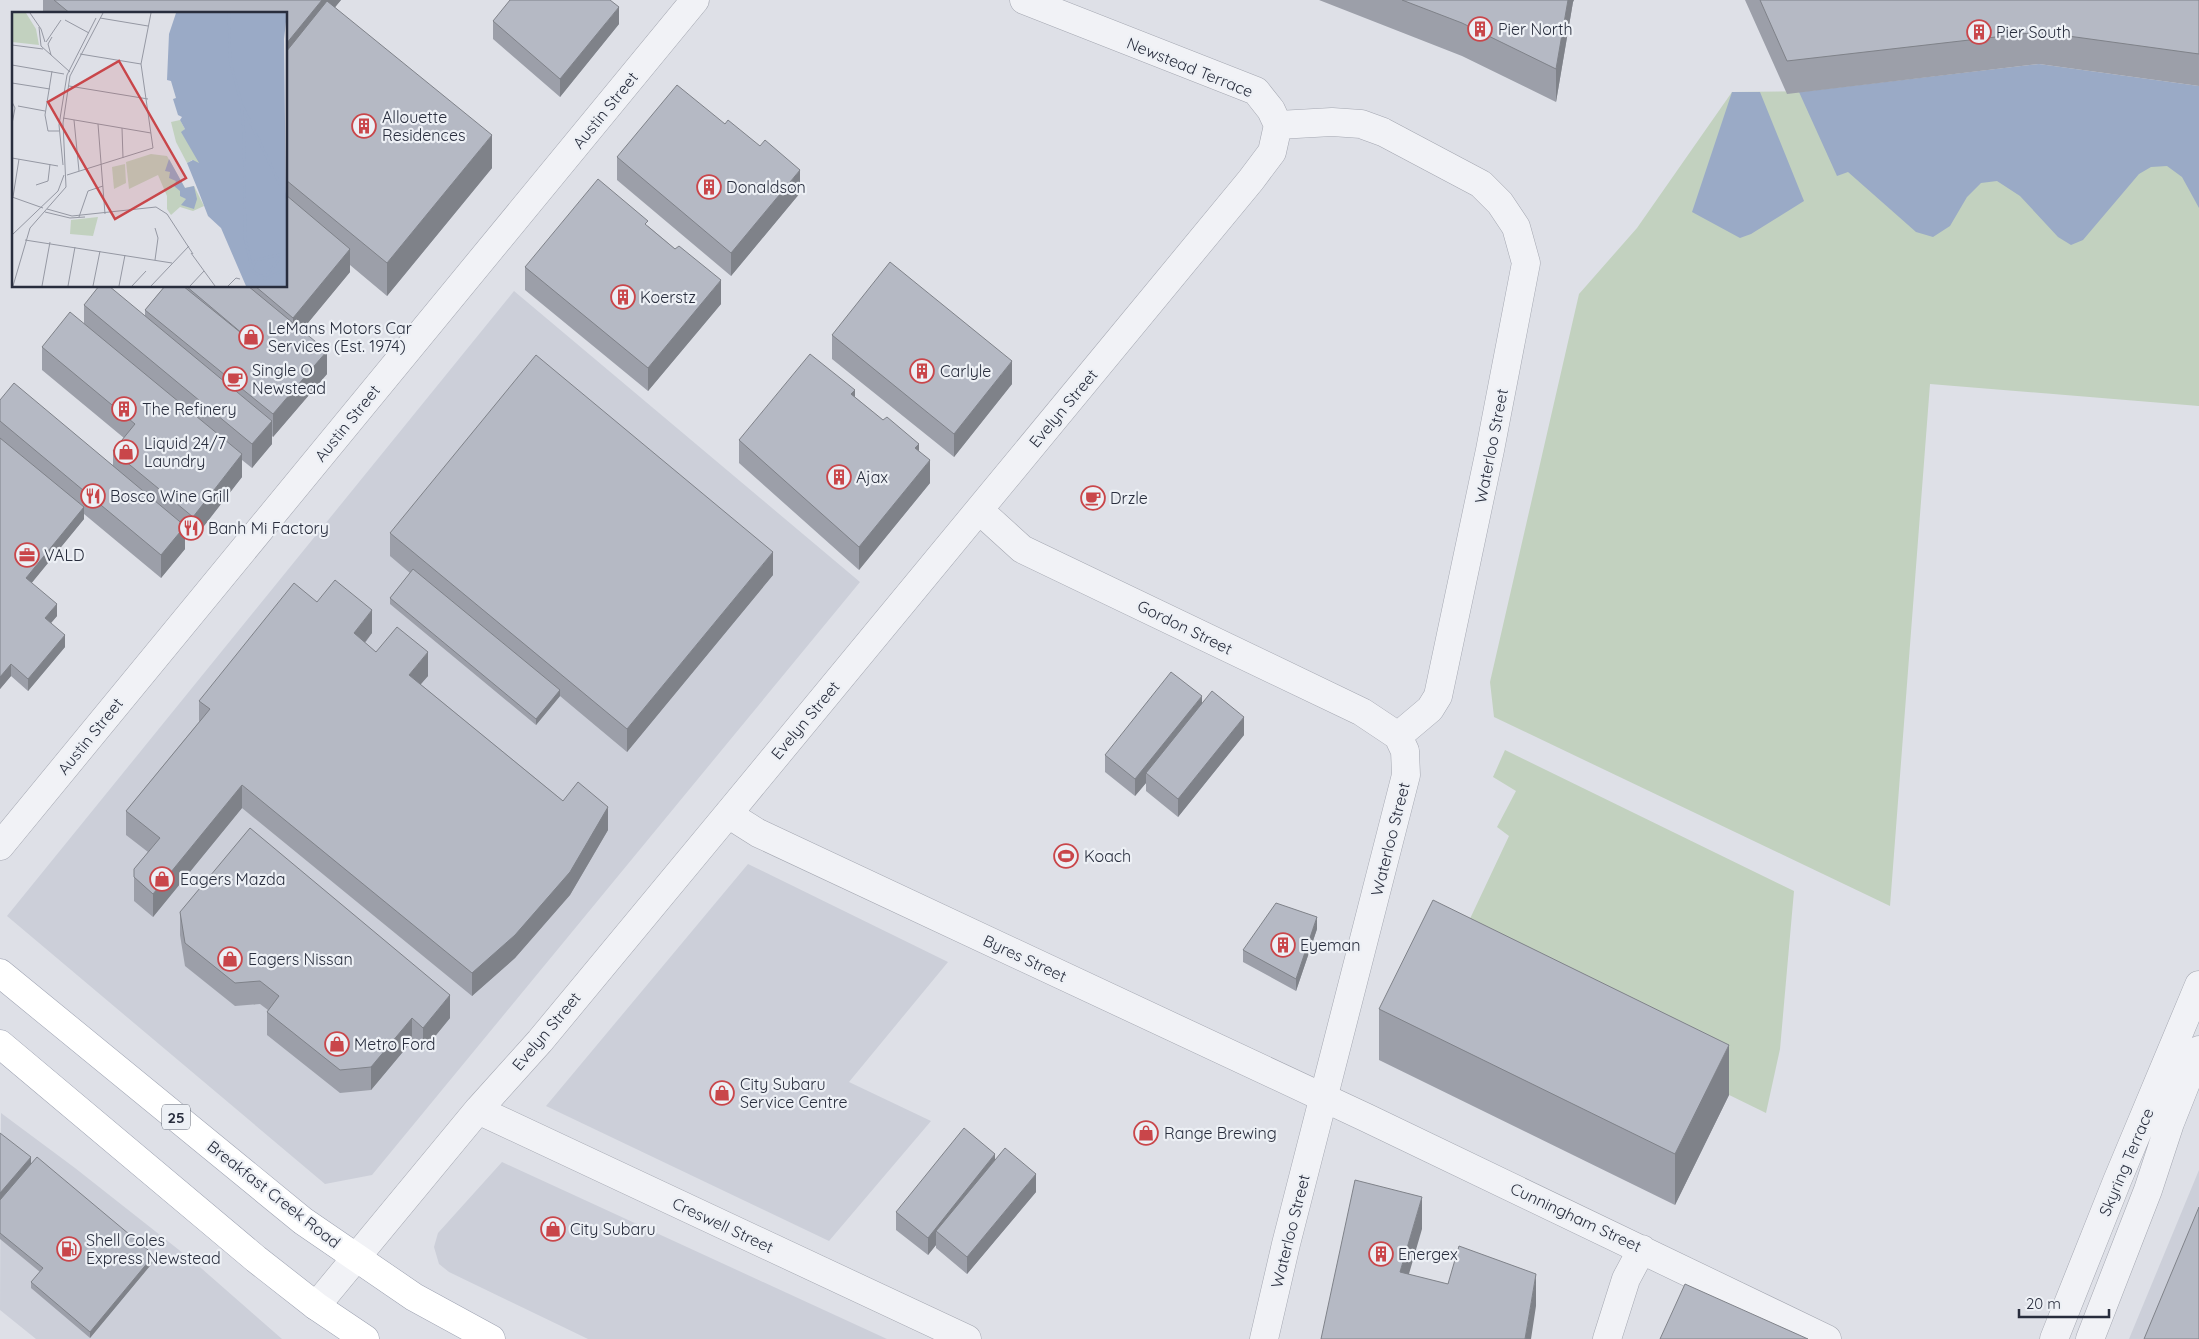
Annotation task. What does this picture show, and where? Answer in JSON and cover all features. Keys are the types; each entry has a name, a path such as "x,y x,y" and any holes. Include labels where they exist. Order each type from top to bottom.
{"main road":[{"name":"Breakfast Creek Road","path":"0,973 303,1221 414,1297 491,1339"},
{"path":"0,1044 256,1260 316,1306 365,1339"}],"street":[{"name":"Austin Street","path":"0,846 695,0"},
{"name":"Newstead Terrace","path":"1024,0 1256,91 1271,110 1278,124"},
{"name":"Waterloo Street","path":"1264,1339 1286,1244 1325,1098 1406,775 1405,750 1398,736 1430,709 1438,696 1490,450 1526,263 1516,227 1500,203 1481,184 1382,132 1361,124 1332,122 1278,124"},
{"name":"Evelyn Street","path":"316,1306 478,1110 540,1041 1251,180 1272,152 1278,124"},
{"name":"Gordon Street","path":"979,510 1022,549 1362,712 1398,736"},
{"name":"Byres Street","path":"728,814 758,832 1325,1098"},
{"name":"Skyring Terrace","path":"2054,1339 2199,985"},
{"name":"Skyring Terrace","path":"2090,1339 2148,1190 2170,1123 2199,1050"},
{"name":"Cunningham Street","path":"1325,1098 1826,1339"},
{"name":"Creswell Street","path":"478,1110 968,1339"},
{"path":"1607,1339 1622,1288 1642,1249"}],"shaded area":[{"path":"514,291 860,582 372,1175 325,1184 7,916"},
{"name":"City Subaru Service Centre","path":"748,864 948,962 849,1082 931,1121 829,1241 546,1106"},
{"path":"1,1113 75,1168 193,1261 282,1339 36,1339 0,1310"},
{"path":"502,1162 887,1339 588,1339 449,1272 439,1264 434,1247 438,1233"},
{"path":"2199,1170 2199,1339 2129,1339"}],"green space":[{"path":"2199,86 2199,406 1930,384 1890,906 1494,717 1490,682 1579,294 1637,228 1732,92"},
{"path":"1505,750 1794,891 1780,1049 1766,1113 1451,959 1509,836 1497,827 1516,791 1493,777"}],"water":[{"path":"2039,64 2199,86 2199,208 2182,177 2167,166 2151,167 2139,174 2083,240 2071,245 2058,237 2020,196 1997,181 1981,183 1967,197 1950,226 1933,237 1916,232 1848,172 1837,176 1799,92"},
{"path":"1732,92 1760,92 1804,201 1751,234 1740,238 1692,212"}],"building":[{"path":"54,0 322,0 288,42 288,12 69,12"},
{"path":"510,0 610,0 619,7 560,79 493,21"},
{"path":"1402,0 1568,0 1556,69 1462,23"},
{"path":"1760,0 2199,0 2199,54 2039,32 1787,61"},
{"name":"Allouette Residences","path":"327,1 492,135 387,263 288,182 288,50"},
{"name":"Donaldson","path":"677,85 725,124 728,120 760,146 765,140 800,170 731,253 617,157"},
{"name":"Koerstz","path":"598,179 648,221 645,224 675,249 679,246 721,280 648,368 525,267"},
{"path":"288,197 350,249 293,318 257,288 288,288"},
{"name":"Carlyle","path":"890,262 1012,361 954,434 832,335"},
{"path":"97,288 111,288 272,421 252,444 84,305"},
{"path":"163,288 185,288 256,345 188,288 250,288 327,351 273,414 145,310"},
{"path":"70,312 242,454 193,517 113,451 135,424 42,347"},
{"name":"Ajax","path":"810,354 855,390 851,394 883,420 887,417 919,444 915,448 930,460 859,547 739,440"},
{"path":"536,355 773,552 627,729 390,533"},
{"path":"14,383 185,526 161,555 0,421 0,400"},
{"name":"VALD","path":"0,438 84,507 26,578 57,604 45,618 65,635 28,679 11,664 0,677"},
{"path":"413,569 560,690 536,719 390,598"},
{"path":"335,580 372,610 354,633 376,652 397,627 428,652 409,675 563,801 578,782 608,807 570,872 515,935 472,973 242,785 153,894 134,877 134,869 160,838 126,811 210,709 199,701 294,583 317,602"},
{"path":"1171,672 1202,696 1135,779 1105,755"},
{"path":"1212,691 1244,717 1178,799 1146,773"},
{"path":"250,828 450,995 423,1028 412,1018 371,1067 340,1070 267,1012 279,996 260,981 235,983 185,943 180,912"},
{"path":"1433,900 1729,1045 1675,1154 1379,1009"},
{"name":"Eyeman","path":"1276,903 1317,917 1296,979 1243,950"},
{"path":"964,1128 995,1154 928,1238 896,1212"},
{"path":"0,1133 31,1157 0,1193"},
{"path":"1005,1148 1036,1174 967,1257 936,1231"},
{"path":"37,1157 154,1255 90,1332 31,1282 43,1268 0,1233 0,1200"},
{"name":"Energex","path":"1355,1180 1422,1197 1400,1272 1448,1284 1459,1246 1536,1274 1525,1339 1321,1339"},
{"path":"2199,1207 2199,1339 2144,1339"},
{"path":"1685,1284 1808,1339 1660,1339"}],"place":[{"name":"Pier North","path":"1480,29"},
{"name":"Pier South","path":"1979,32"},
{"name":"Allouette Residences","path":"364,126"},
{"name":"Donaldson","path":"709,187"},
{"name":"Koerstz","path":"623,297"},
{"name":"LeMans Motors Car Services (Est. 1974)","path":"251,337"},
{"name":"Carlyle","path":"922,371"},
{"name":"Single O Newstead","path":"235,379"},
{"name":"The Refinery","path":"124,409"},
{"name":"Liquid 24/7 Laundry","path":"126,452"},
{"name":"Ajax","path":"839,477"},
{"name":"Bosco Wine Grill","path":"93,496"},
{"name":"Drzle","path":"1093,498"},
{"name":"Banh Mi Factory","path":"191,528"},
{"name":"VALD","path":"27,555"},
{"name":"Koach","path":"1066,856"},
{"name":"Eagers Mazda","path":"162,879"},
{"name":"Eyeman","path":"1283,945"},
{"name":"Eagers Nissan","path":"230,959"},
{"name":"Metro Ford","path":"337,1044"},
{"name":"City Subaru Service Centre","path":"722,1093"},
{"name":"Range Brewing","path":"1146,1133"},
{"name":"City Subaru","path":"553,1229"},
{"name":"Shell Coles Express Newstead","path":"69,1249"},
{"name":"Energex","path":"1381,1254"}]}
